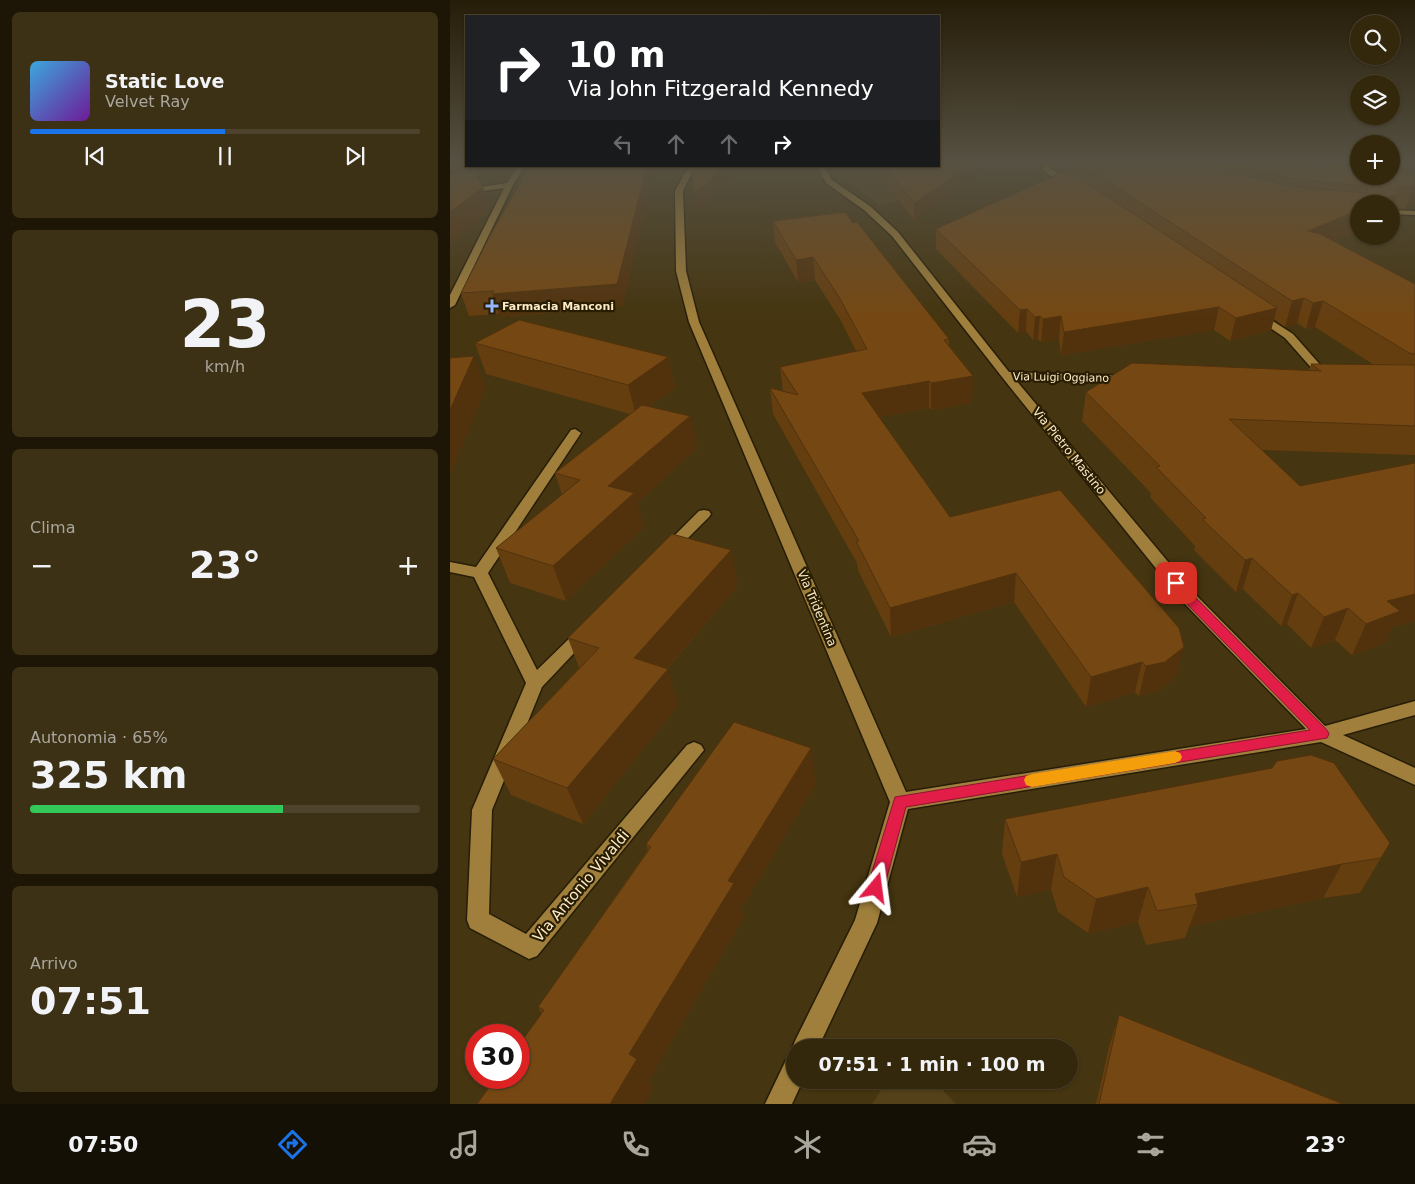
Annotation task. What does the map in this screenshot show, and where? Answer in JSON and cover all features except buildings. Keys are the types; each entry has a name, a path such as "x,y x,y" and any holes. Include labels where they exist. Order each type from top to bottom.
{"street":[{"path":"450,304 494,215"},
{"name":"Via Tridentina","path":"680,215 681,271 694,322 900,802"},
{"name":"Via Pietro Mastino","path":"874,215 895,234 1006,375 1189,598 1322,734"},
{"path":"1248,308 1289,336 1335,384 1311,383"},
{"name":"Via Luigi Oggiano","path":"1006,375 1134,379"},
{"path":"480,573 575,433"},
{"path":"655,563 704,514"},
{"path":"450,567 480,573"},
{"path":"480,573 535,683"},
{"name":"Via Antonio Vivaldi","path":"598,620 535,683 482,810 478,920 529,948 694,750"},
{"path":"809,1039 866,923 900,802 1322,734 1415,708"},
{"path":"1322,734 1415,777"},
{"path":"778,1104 786,1088"}],"shaded area":[{"path":"882,1089 942,1089 956,1104 872,1104"}],"slow traffic":[{"path":"1032,780 1175,757"}],"place":[{"name":"Farmacia Manconi","path":"492,306"}],"route":[{"path":"876,888 900,802 1322,734 1176,583"}]}
